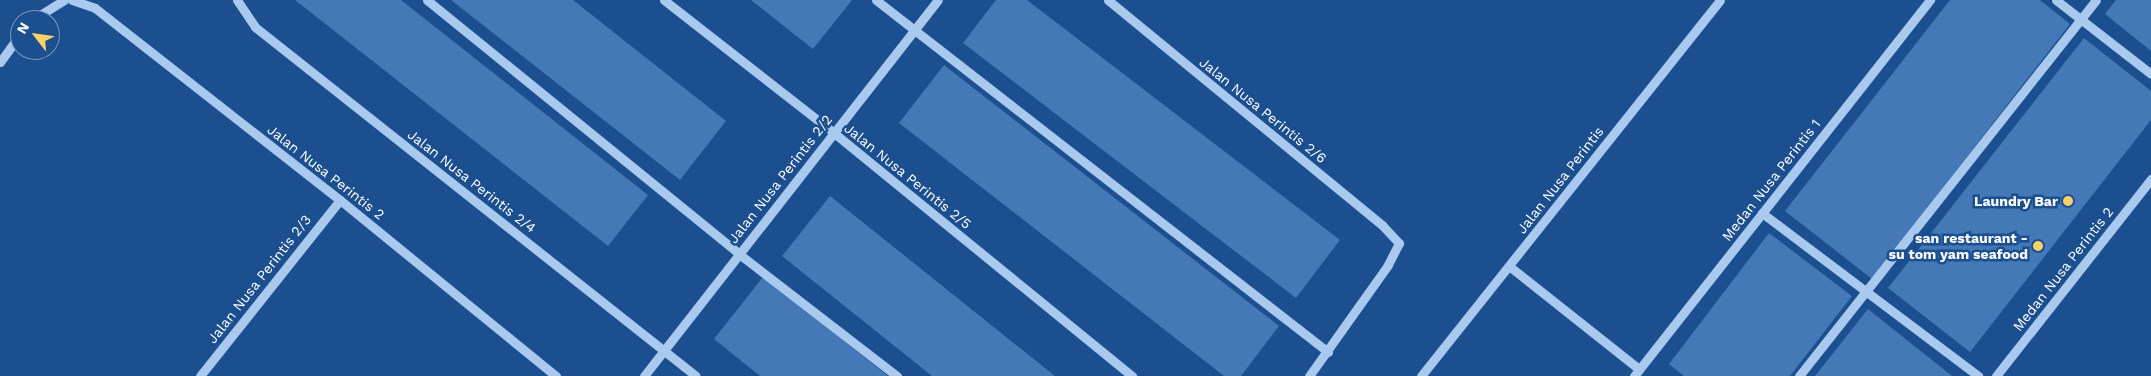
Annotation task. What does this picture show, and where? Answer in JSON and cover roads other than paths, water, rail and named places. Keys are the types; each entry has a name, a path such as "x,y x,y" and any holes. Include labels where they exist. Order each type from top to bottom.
{"street":[{"path":"48,10 64,0"},
{"name":"Jalan Nusa Perintis 2","path":"72,0 95,8 340,200 556,376"},
{"path":"427,0 739,254 897,376"},
{"name":"Jalan Nusa Perintis 2/5","path":"664,0 834,133 1132,376"},
{"path":"876,0 1328,352 1309,376"},
{"name":"Jalan Nusa Perintis 2/2","path":"644,376 938,0"},
{"name":"Jalan Nusa Perintis 2/6","path":"1108,0 1382,225 1399,243 1388,265 1328,352"},
{"name":"Jalan Nusa Perintis","path":"1421,376 1720,0"},
{"name":"Medan Nusa Perintis 1","path":"1636,373 1930,0"},
{"path":"2056,0 2151,74"},
{"path":"1799,376 2096,0"},
{"name":"Jalan Nusa Perintis 2/4","path":"237,2 255,27 696,376"},
{"path":"0,62 10,48"},
{"name":"Medan Nusa Perintis 2","path":"1996,376 2151,179"},
{"name":"Jalan Nusa Perintis 2/3","path":"200,376 340,200"},
{"path":"1762,213 1978,376"},
{"path":"1509,266 1636,373"}],"place":[{"name":"Laundry Bar","path":"2068,201"},
{"name":"san restaurant - su tom yam seafood","path":"2038,246"}]}
